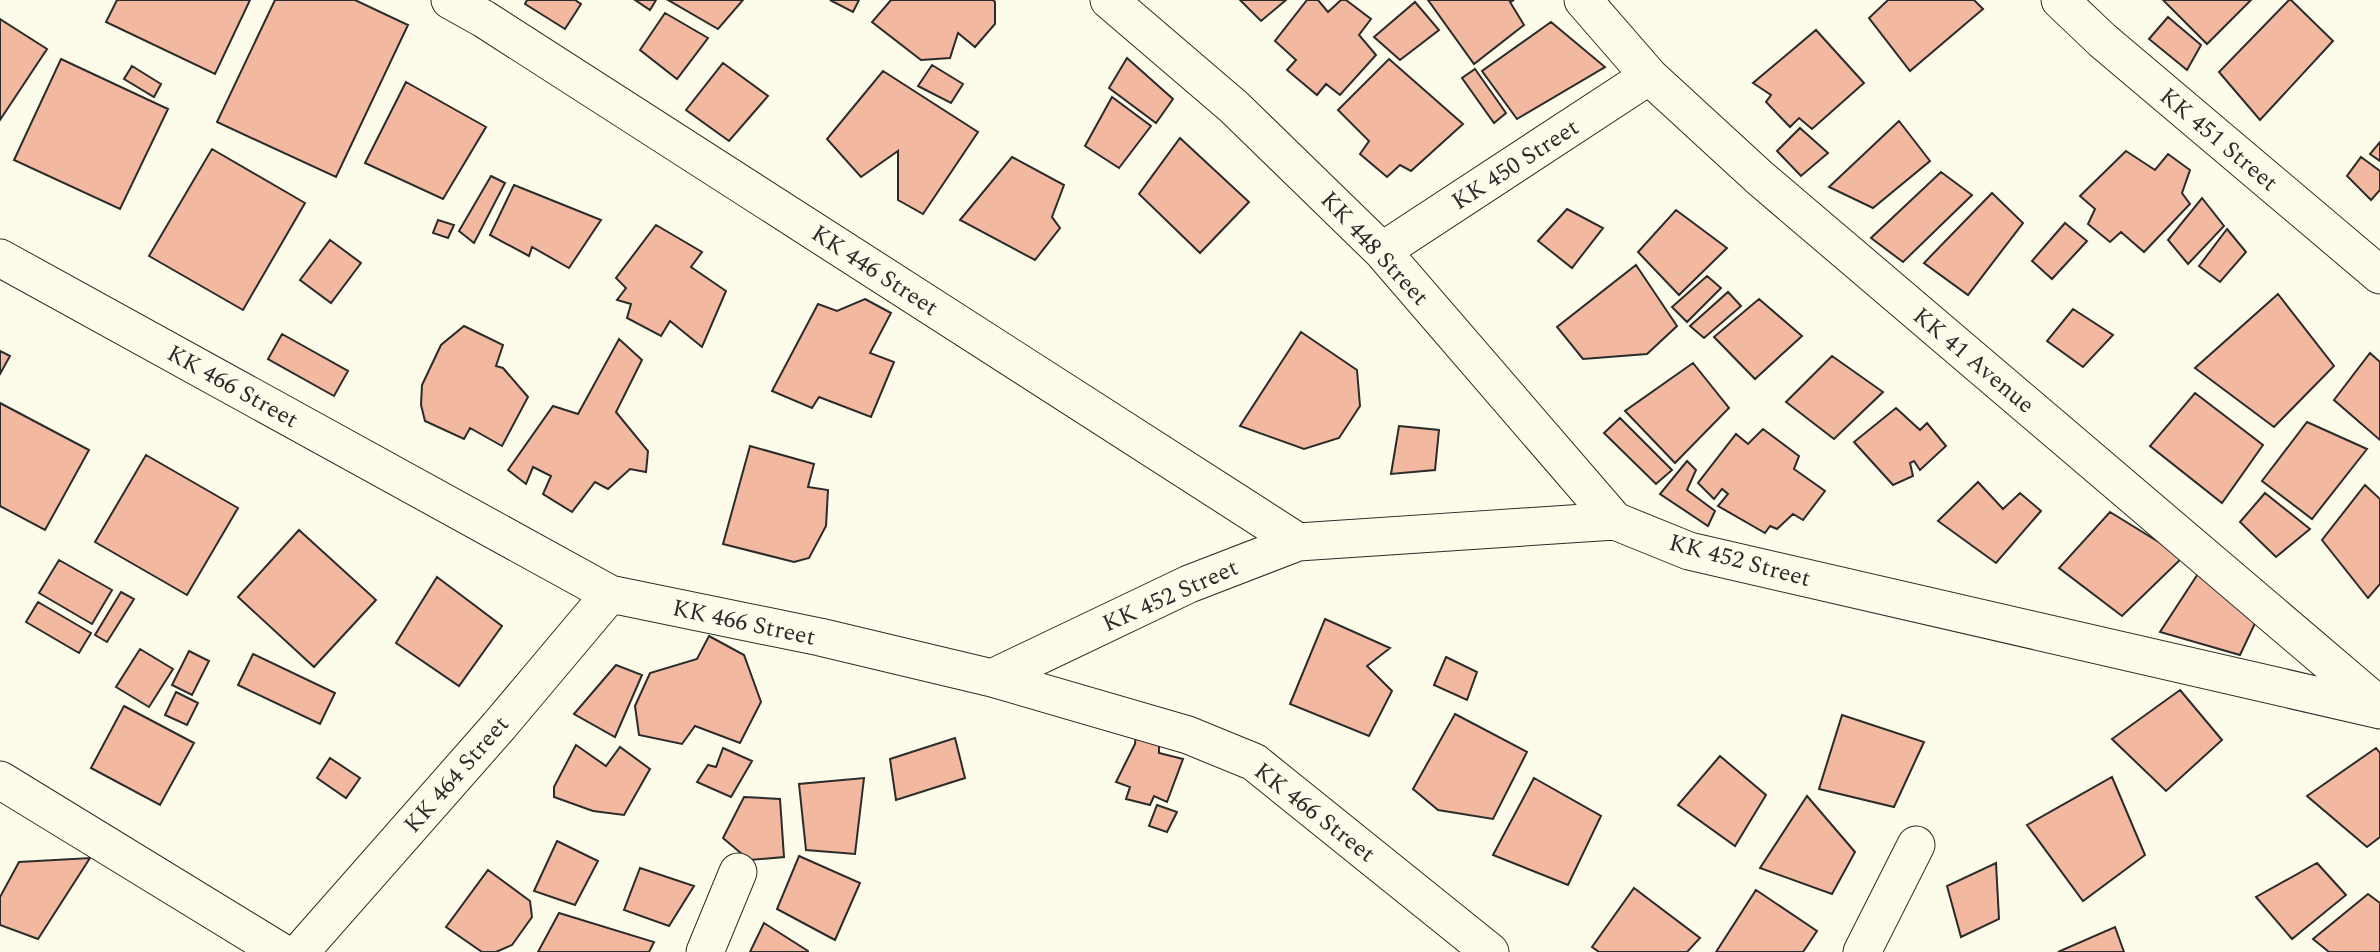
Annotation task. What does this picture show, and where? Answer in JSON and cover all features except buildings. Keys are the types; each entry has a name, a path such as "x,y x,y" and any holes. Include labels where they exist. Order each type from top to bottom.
{"street":[{"name":"KK 446 Street","path":"450,0 492,9 1298,542"},
{"name":"KK 448 Street","path":"1109,0 1234,107 1382,251 1615,521"},
{"name":"KK 41 Avenue","path":"1583,0 1649,76 1760,178 2380,708"},
{"name":"KK 451 Street","path":"2060,0 2102,40 2380,275"},
{"name":"KK 450 Street","path":"1382,251 1649,76"},
{"name":"KK 466 Street","path":"0,258 610,594 820,637 992,678 1188,735 1254,762 1490,952"},
{"name":"KK 452 Street","path":"992,678 1189,584 1298,542 1615,521 1689,551 2380,708"},
{"name":"KK 464 Street","path":"300,952 499,726 610,594"},
{"path":"0,780 281,952"},
{"path":"1862,952 1916,845"},
{"path":"705,952 738,872"}]}
